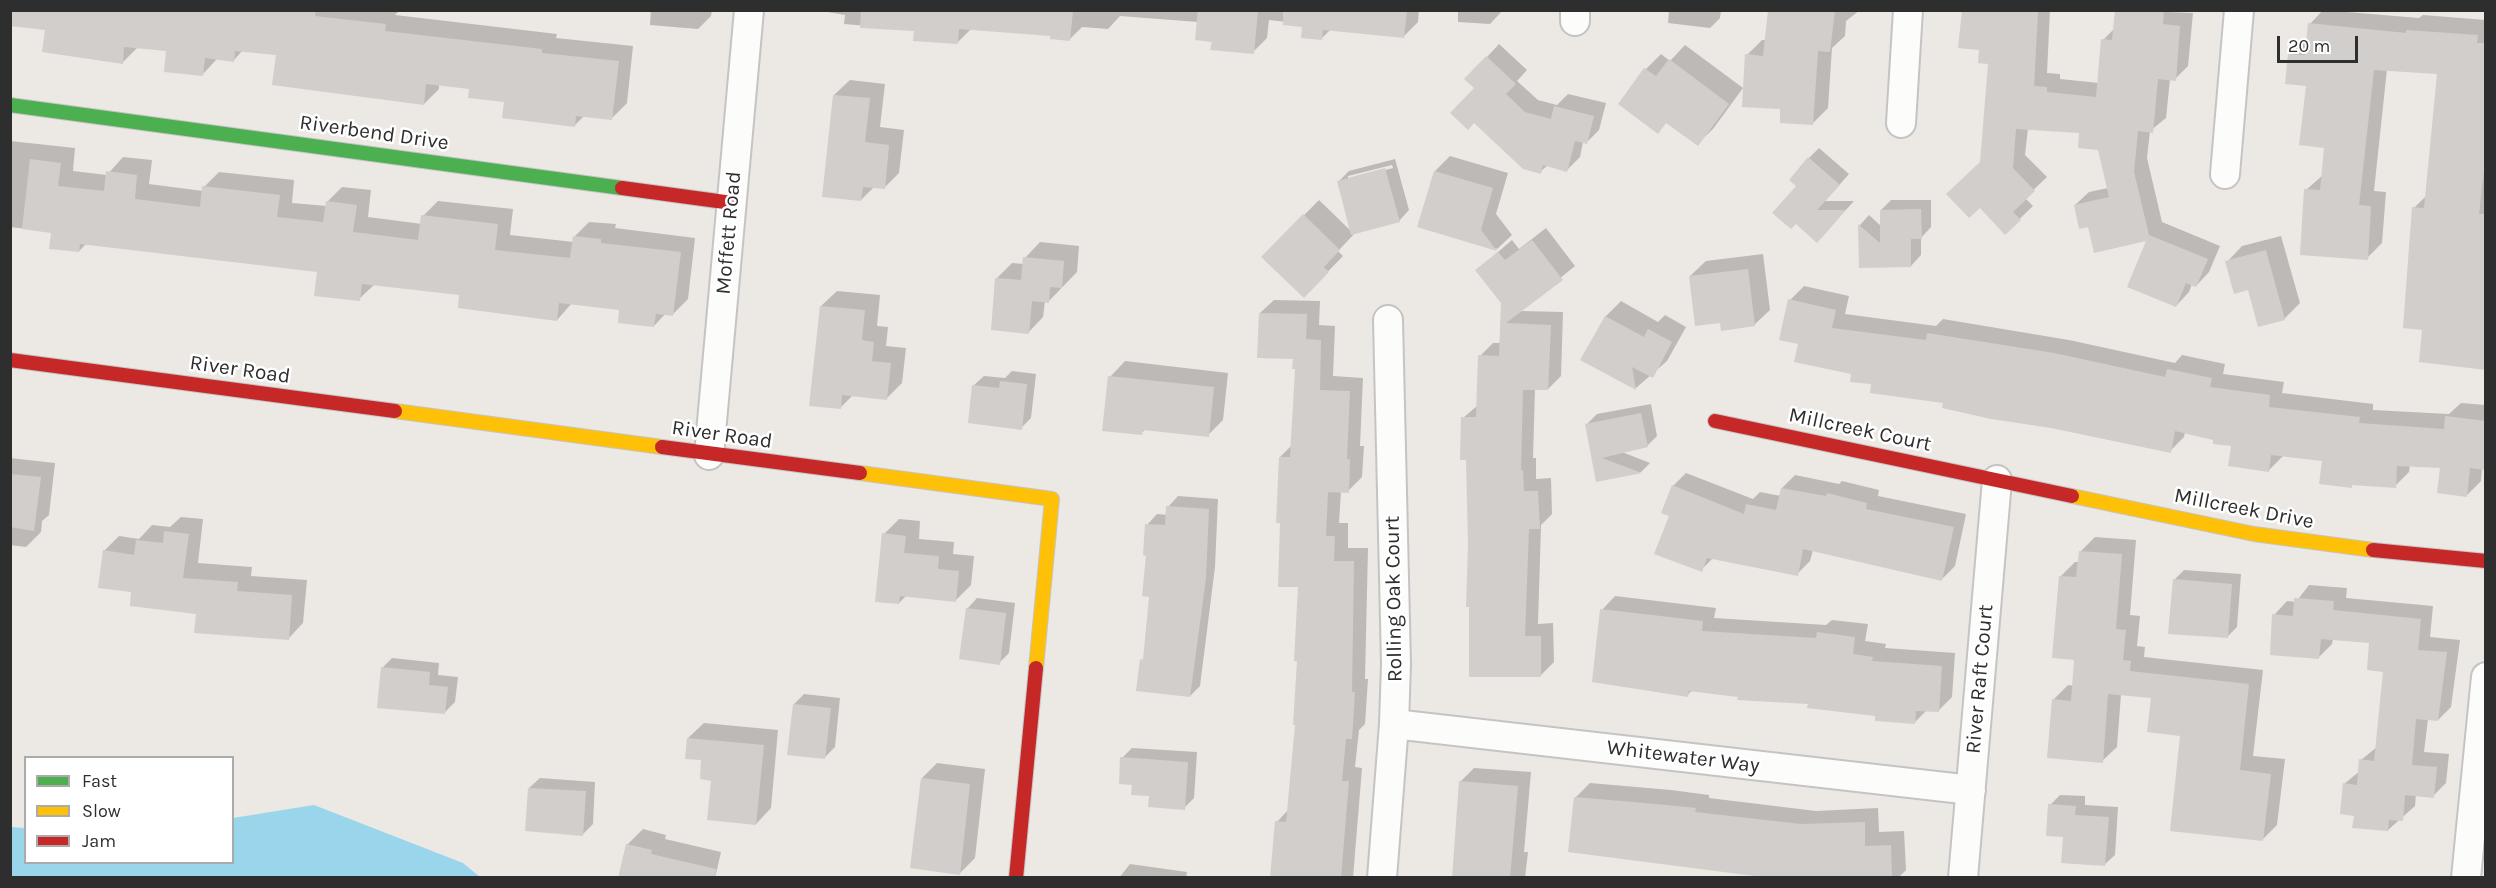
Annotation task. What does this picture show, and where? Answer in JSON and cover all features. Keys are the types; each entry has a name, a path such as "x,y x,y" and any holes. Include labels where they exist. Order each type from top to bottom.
{"street":[{"name":"Moffett Road","path":"709,455 749,10"},
{"path":"1901,123 1908,10"},
{"path":"2225,174 2240,10"},
{"name":"Riverbend Drive","path":"10,105 732,203"},
{"name":"Rolling Oak Court","path":"1382,878 1394,724 1396,664 1388,320"},
{"name":"River Road","path":"10,360 1052,499 1016,878"},
{"name":"Millcreek Court","path":"1715,421 1997,480"},
{"name":"Millcreek Drive","path":"1997,480 2307,543 2486,561"},
{"name":"River Raft Court","path":"1963,878 1997,480"},
{"path":"2466,878 2486,677"},
{"name":"Whitewater Way","path":"1394,724 1971,790"}],"water":[{"path":"314,805 463,863 480,877 11,877 11,827 24,828 24,864 234,864 234,818"}],"building":[{"path":"10,10 316,10 315,16 386,24 385,31 542,49 542,53 619,61 612,120 576,116 575,127 502,118 504,102 468,98 469,89 426,84 424,105 272,85 276,55 235,51 234,62 205,58 203,76 164,72 166,51 124,47 123,64 42,52 45,30 10,26"},
{"path":"861,10 1073,10 1070,41 1050,39 1050,36 959,29 958,44 913,41 914,31 860,28"},
{"path":"1198,10 1258,10 1254,54 1210,50 1212,42 1195,40"},
{"path":"1283,10 1407,10 1404,38 1323,30 1322,40 1301,38 1302,27 1283,25"},
{"path":"1768,10 1835,10 1830,52 1818,51 1813,125 1780,123 1780,109 1742,107 1745,54 1763,56"},
{"path":"1962,10 2038,12 2034,86 2047,87 2047,92 2096,97 2101,39 2112,40 2115,10 2164,10 2163,24 2180,26 2176,81 2158,79 2153,133 2138,131 2134,172 2149,235 2208,259 2196,287 2186,283 2176,307 2127,287 2146,241 2094,253 2088,227 2079,229 2074,205 2109,197 2098,150 2078,148 2079,133 2016,129 2013,168 2035,191 2013,212 2021,220 2005,235 1980,208 1969,218 1946,194 1980,162 1988,64 1978,63 1979,50 1958,48"},
{"path":"2308,23 2406,33 2406,30 2478,35 2477,43 2486,43 2486,153 2479,214 2486,214 2486,370 2419,362 2422,330 2403,328 2412,207 2424,208 2437,74 2374,70 2359,205 2371,206 2368,260 2300,255 2304,189 2320,190 2324,148 2299,145 2306,86 2285,84 2288,54 2305,55"},
{"path":"1486,56 1516,84 1506,94 1525,112 1551,119 1554,106 1594,116 1587,144 1575,141 1567,172 1543,165 1541,174 1523,169 1474,123 1468,130 1450,113 1474,88 1464,79"},
{"path":"1669,59 1729,104 1698,146 1666,123 1658,134 1618,104 1644,68 1656,76"},
{"path":"833,95 870,98 865,142 889,145 885,189 863,187 861,201 822,197"},
{"path":"1808,157 1840,185 1817,210 1846,210 1817,243 1796,224 1791,229 1772,213 1796,186 1789,180"},
{"path":"30,159 61,163 58,186 104,191 106,171 137,175 135,199 200,207 202,186 280,195 277,217 323,222 326,201 357,205 353,232 418,240 421,215 498,224 495,250 570,258 573,236 601,239 601,243 681,252 673,316 656,314 654,327 618,323 619,310 559,303 557,321 458,308 459,295 362,284 360,301 314,296 317,272 80,244 79,252 49,249 51,233 22,229"},
{"path":"1385,168 1400,222 1351,235 1337,181"},
{"path":"1434,171 1493,188 1481,230 1497,251 1417,227"},
{"path":"1921,209 1922,239 1911,239 1911,267 1859,268 1858,224 1880,243 1880,210"},
{"path":"1303,214 1340,250 1324,267 1329,272 1304,298 1261,257"},
{"path":"1532,240 1563,280 1506,323 1551,325 1548,390 1523,390 1521,470 1523,470 1524,491 1538,491 1540,529 1529,529 1525,636 1541,636 1541,677 1469,677 1469,607 1466,607 1468,544 1466,460 1460,460 1461,417 1476,417 1478,355 1499,356 1501,303 1475,270 1498,252 1505,260"},
{"path":"2266,250 2285,320 2258,327 2248,290 2234,294 2225,261"},
{"path":"1023,257 1064,261 1062,288 1050,287 1049,303 1032,301 1029,334 991,330 995,278 1021,280"},
{"path":"1748,269 1755,326 1721,331 1720,323 1695,326 1689,276"},
{"path":"1788,299 1836,310 1832,328 1926,340 1927,333 2054,353 2165,377 2167,369 2212,378 2210,387 2270,395 2269,407 2360,417 2359,423 2444,429 2445,416 2486,421 2486,470 2470,468 2467,497 2437,493 2440,468 2397,466 2396,488 2352,485 2352,488 2319,484 2322,461 2271,455 2269,472 2228,466 2231,446 2213,444 2213,440 2175,431 2171,453 2051,428 1991,419 1942,408 1943,403 1870,393 1871,384 1850,382 1851,374 1794,362 1798,344 1779,340"},
{"path":"820,306 865,310 862,340 874,342 872,361 891,363 887,400 842,395 841,409 809,406"},
{"path":"1259,313 1307,314 1306,339 1321,340 1320,390 1350,391 1347,459 1350,459 1349,493 1328,492 1326,536 1335,536 1334,561 1354,561 1352,692 1355,692 1352,739 1346,739 1342,781 1349,781 1341,878 1270,878 1275,821 1286,822 1295,725 1293,725 1297,661 1294,661 1298,587 1278,587 1280,523 1276,523 1279,457 1290,457 1295,369 1292,369 1293,359 1257,358"},
{"path":"1605,316 1644,337 1648,329 1672,342 1653,378 1632,367 1636,390 1580,360"},
{"path":"1108,376 1214,387 1209,437 1143,430 1142,435 1102,431"},
{"path":"1000,381 1027,384 1022,430 968,423 972,385 999,388"},
{"path":"1641,413 1648,447 1602,458 1642,473 1596,482 1585,424"},
{"path":"10,474 41,477 34,531 10,527"},
{"path":"1672,485 1744,514 1746,504 1776,510 1781,488 1826,496 1827,493 1867,503 1866,509 1954,527 1942,581 1803,549 1798,576 1707,558 1702,572 1654,554 1669,516 1661,513"},
{"path":"1166,506 1209,509 1206,578 1190,697 1136,691 1140,659 1143,660 1149,597 1142,596 1146,556 1143,555 1145,524 1165,525"},
{"path":"164,531 189,534 183,578 238,582 237,591 292,595 289,640 194,633 196,614 130,606 131,592 98,588 103,550 134,555 136,540 163,543"},
{"path":"882,533 906,536 904,553 939,556 938,569 959,571 956,602 900,596 899,604 875,602"},
{"path":"2079,551 2122,554 2116,629 2126,630 2123,660 2131,661 2130,671 2249,684 2240,770 2271,774 2263,841 2170,831 2180,736 2147,732 2151,698 2108,694 2103,763 2047,758 2052,699 2071,701 2074,660 2052,658 2059,576 2076,577"},
{"path":"2173,579 2232,584 2228,638 2168,634"},
{"path":"2294,598 2334,601 2333,610 2421,619 2418,650 2447,652 2438,721 2416,719 2412,765 2437,767 2434,798 2405,795 2403,821 2389,820 2388,831 2352,828 2354,816 2340,814 2343,783 2357,785 2359,759 2374,761 2383,672 2367,670 2369,643 2321,639 2319,659 2270,655 2272,614 2293,616"},
{"path":"966,608 1006,613 1000,665 959,659"},
{"path":"1600,609 1703,621 1702,631 1816,638 1817,632 1855,637 1853,654 1873,657 1872,661 1942,666 1939,712 1916,711 1915,724 1875,721 1875,716 1807,708 1808,704 1737,700 1738,697 1689,691 1688,697 1592,682"},
{"path":"381,667 430,672 429,685 448,687 445,714 377,708"},
{"path":"793,704 831,708 825,759 787,755"},
{"path":"687,738 764,745 756,825 707,820 711,781 700,779 701,760 685,759"},
{"path":"1120,757 1188,762 1185,810 1148,807 1149,796 1131,795 1132,785 1119,784"},
{"path":"921,778 970,784 960,875 910,868"},
{"path":"1459,781 1518,786 1510,878 1452,878"},
{"path":"528,788 586,791 583,836 525,831"},
{"path":"1574,797 1696,808 1695,812 1801,824 1865,822 1865,846 1891,845 1892,878 1770,878 1568,852"},
{"path":"2048,804 2076,806 2075,815 2109,817 2105,866 2061,863 2063,837 2046,836"},
{"path":"626,844 652,850 651,854 716,869 715,878 618,878"}],"traffic: fast":[{"path":"10,105 622,188"}],"traffic: slow":[{"path":"395,411 662,447"},
{"path":"860,473 1052,499 1036,668"},
{"path":"2072,496 2254,534 2373,550"}],"traffic: jam":[{"path":"622,188 732,203"},
{"path":"10,360 395,411"},
{"path":"1715,421 2072,496"},
{"path":"662,447 860,473"},
{"path":"2373,550 2486,561"},
{"path":"1016,878 1036,668"}]}
